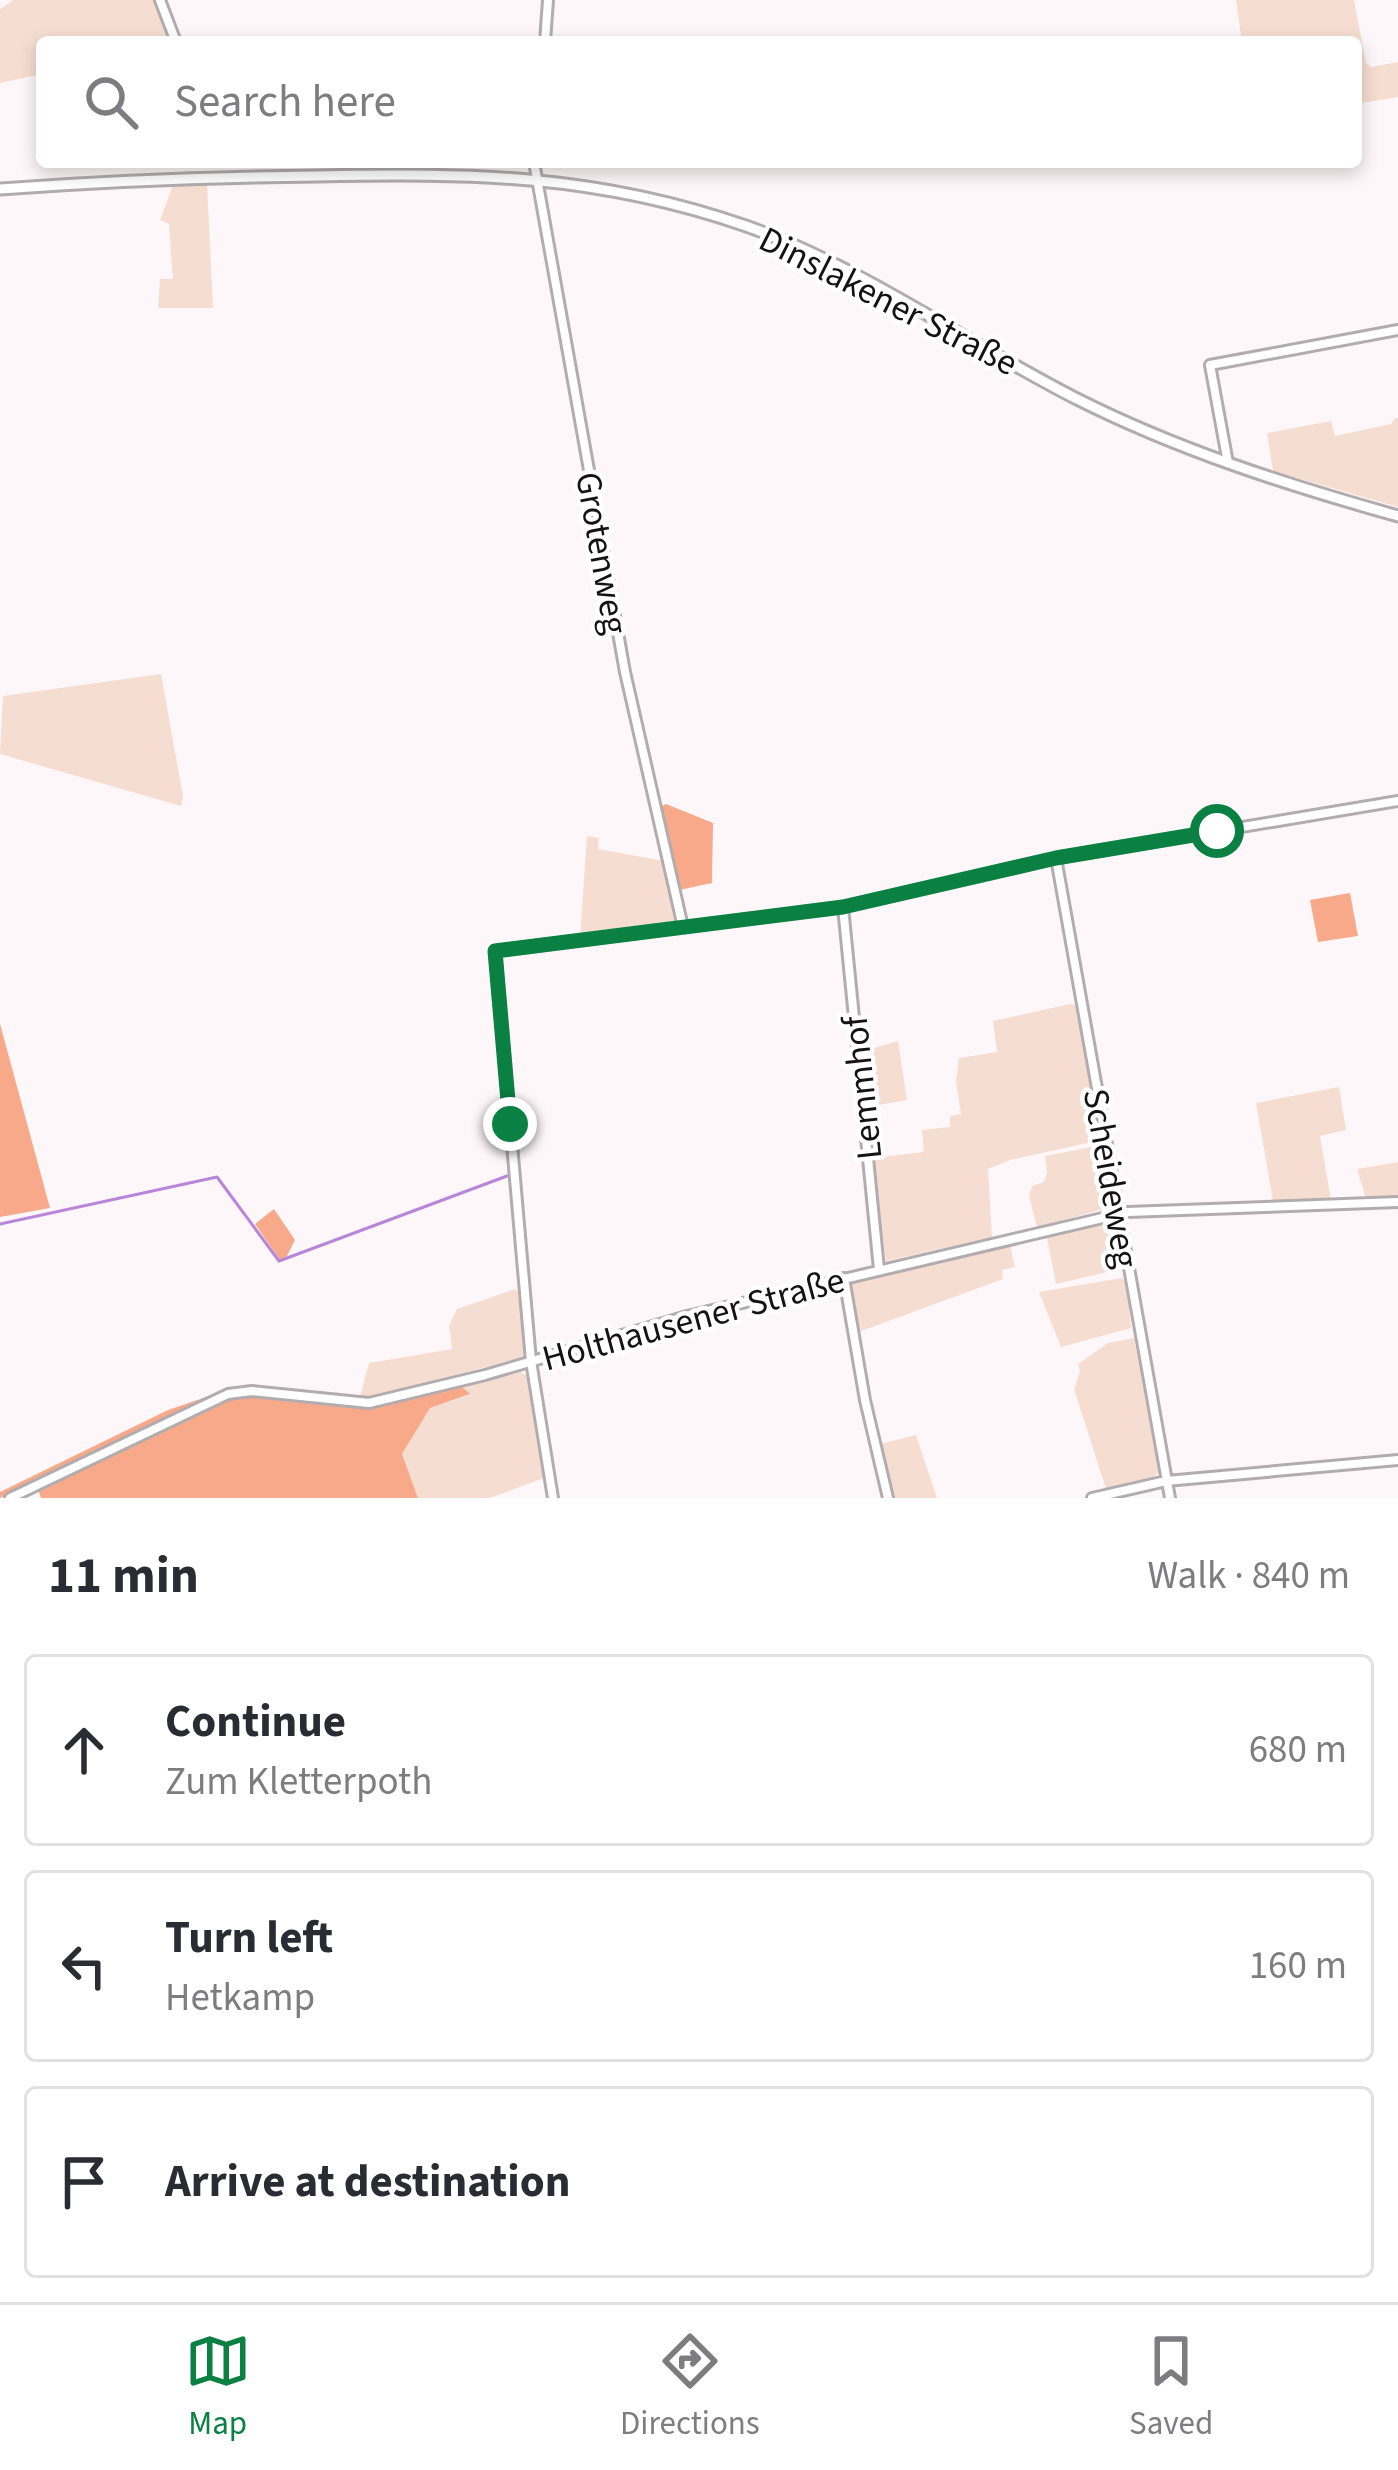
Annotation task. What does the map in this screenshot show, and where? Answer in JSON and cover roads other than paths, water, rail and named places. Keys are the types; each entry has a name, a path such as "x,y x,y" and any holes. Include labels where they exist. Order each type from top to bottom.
{"main road":[{"name":"Dinslakener Straße","path":"0,189 418,173 534,177 642,194 751,228 830,263 1075,398 1228,464 1398,516"}],"street":[{"path":"160,0 174,36"},
{"path":"545,36 548,0"},
{"path":"223,168 227,177"},
{"name":"Grotenweg","path":"534,168 625,672 682,927"},
{"path":"1228,464 1210,364 1398,329"},
{"path":"554,1498 530,1360 495,951 843,907 1056,858 1398,801"},
{"name":"Scheideweg","path":"1056,858 1170,1498"},
{"name":"Lemmhof","path":"843,907 879,1270"},
{"name":"Holthausener Straße","path":"10,1498 228,1394 252,1391 369,1402 686,1316 1118,1214 1398,1202"},
{"path":"844,1278 888,1498"},
{"path":"1092,1498 1166,1481 1398,1460"}],"waterway":[{"path":"0,1224 217,1177 279,1261 507,1176"}]}
